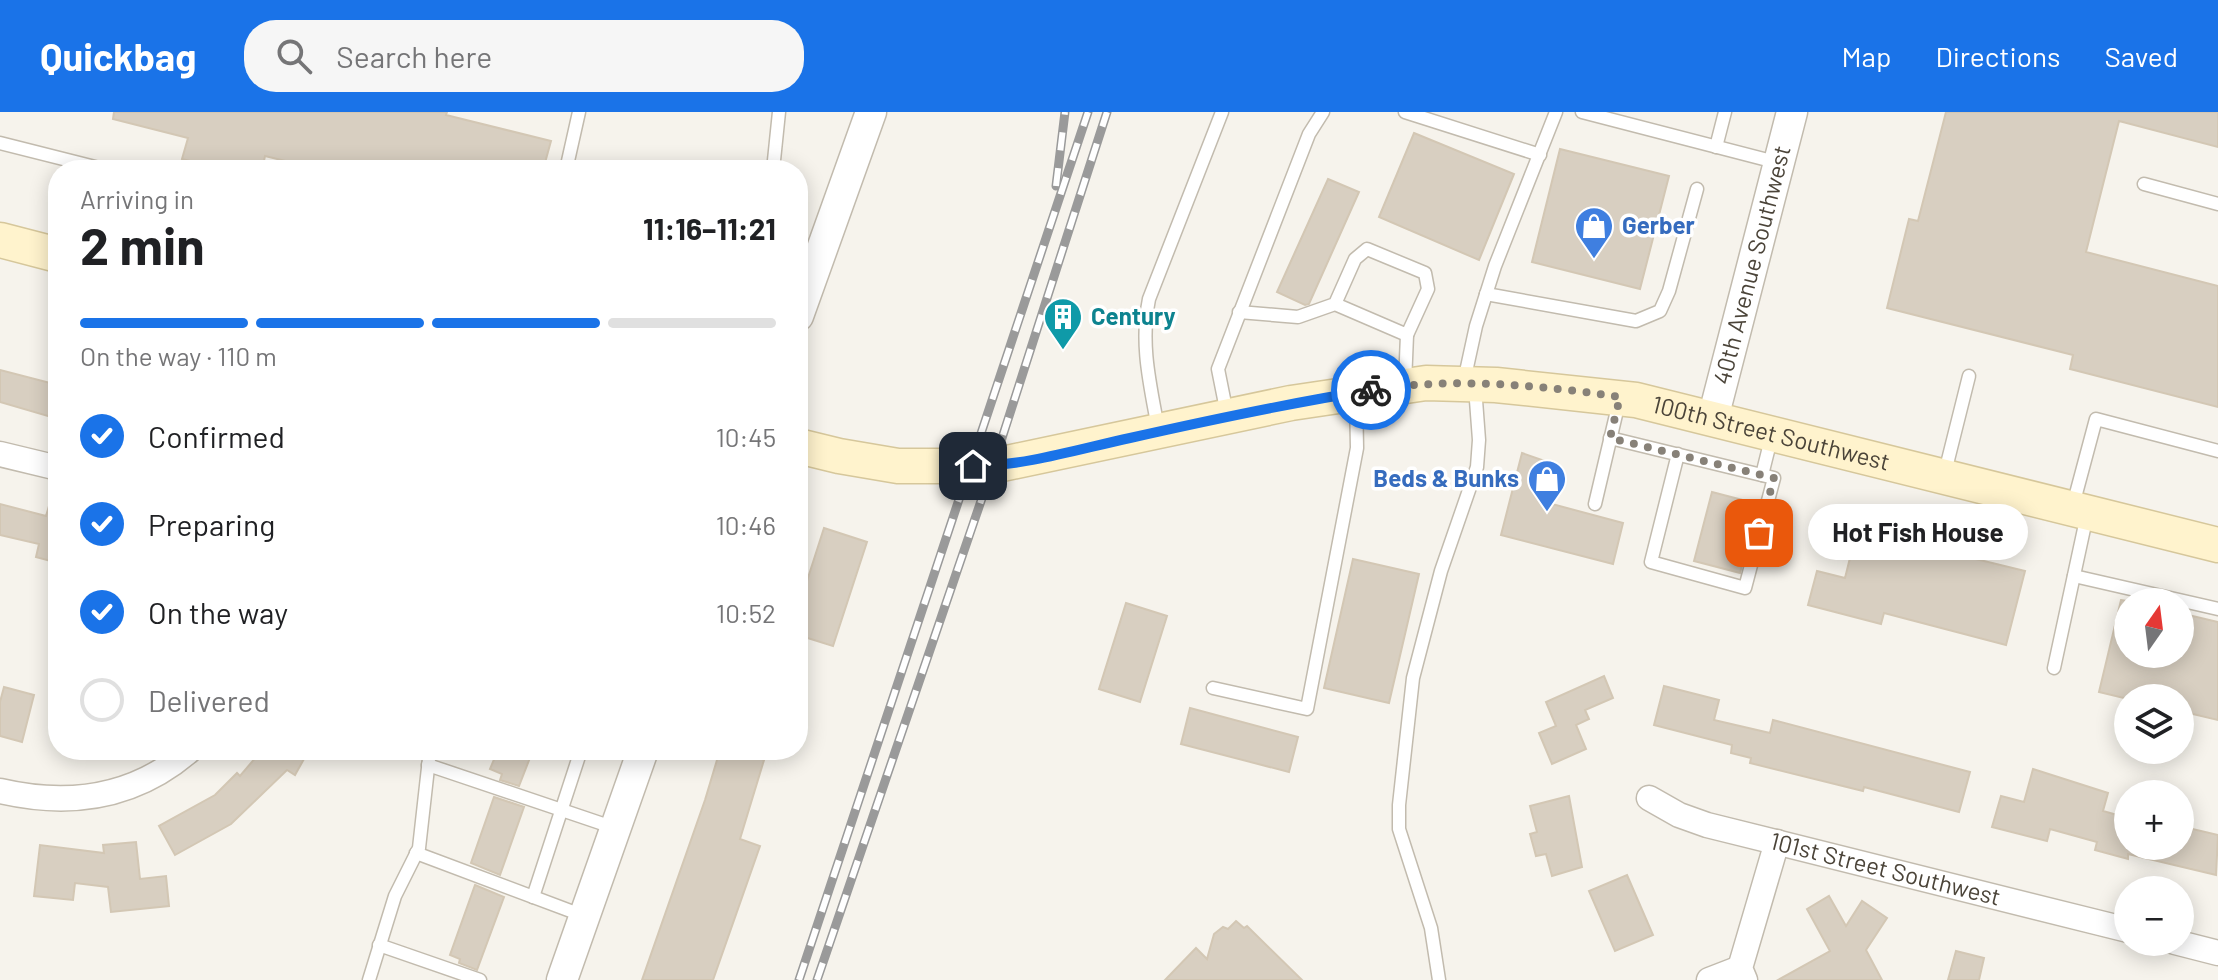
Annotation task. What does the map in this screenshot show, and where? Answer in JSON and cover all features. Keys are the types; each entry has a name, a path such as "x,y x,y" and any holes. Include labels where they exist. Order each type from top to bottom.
{"main road":[{"path":"0,240 48,252"},
{"name":"100th Street Southwest","path":"808,448 898,466 993,466 1355,393 1405,386 1469,384 1620,397 1773,432 2218,545"}],"street":[{"path":"808,288 871,112"},
{"name":"40th Avenue Southwest","path":"1713,418 1792,112"},
{"path":"0,454 48,466"},
{"path":"0,791 43,799 77,800 107,795 152,778 176,760"},
{"path":"562,980 640,760"},
{"name":"101st Street Southwest","path":"1649,798 1693,821 2114,926"},
{"path":"1709,980 1742,974 1777,842"},
{"path":"2194,947 2218,953"}],"lane":[{"path":"568,160 579,112"},
{"path":"774,160 779,112"},
{"path":"1158,431 1144,341 1149,299 1222,112"},
{"path":"1228,417 1218,369 1309,134 1323,112"},
{"path":"1405,112 1540,155"},
{"path":"1439,980 1431,928 1399,829 1413,678 1441,571 1477,467 1479,440 1469,384 1486,294 1556,112"},
{"path":"1582,112 1779,163"},
{"path":"1716,147 1725,112"},
{"path":"0,143 67,160"},
{"path":"2144,184 2218,204"},
{"path":"1486,294 1636,321 1660,311 1669,291 1697,189"},
{"path":"1335,304 1355,259 1367,249 1425,273 1428,289 1407,335 1405,386"},
{"path":"1239,312 1298,317 1335,304 1407,335"},
{"path":"1944,476 1969,376"},
{"path":"1213,688 1307,709 1357,448 1355,393"},
{"path":"1595,504 1620,397"},
{"path":"2054,668 2074,576 2080,510 2096,419 2218,451"},
{"path":"1762,475 1773,432"},
{"path":"1610,438 1678,454 1774,478 1745,588 1651,562 1678,454"},
{"path":"2074,576 2218,609"},
{"path":"369,980 395,896 416,853 429,760"},
{"path":"533,897 577,760"},
{"path":"428,765 616,828"},
{"path":"416,853 584,916"},
{"path":"379,945 480,980"}],"building":[{"path":"114,112 447,112 446,115 551,141 546,160 281,160 265,156 264,160 186,160 182,159 188,138 113,119"},
{"path":"1946,112 2218,112 2218,147 2119,121 2086,252 2218,286 2218,407 2070,369 2073,355 1887,308 1909,219 1918,221"},
{"path":"1414,133 1514,174 1479,260 1379,217"},
{"path":"1560,149 1669,176 1640,289 1532,262"},
{"path":"1328,179 1359,192 1309,304 1305,305 1277,292"},
{"path":"0,370 48,382 48,416 0,402"},
{"name":"Beds & Bunks","path":"1522,453 1559,466 1552,504 1623,523 1613,564 1501,535"},
{"path":"1712,492 1758,504 1740,573 1694,561"},
{"path":"0,504 46,516 48,509 48,560 36,557 39,544 0,535"},
{"path":"824,528 867,542 833,646 808,638 808,578"},
{"path":"1857,530 2025,571 2006,645 1884,613 1881,624 1808,605 1817,571 1845,578"},
{"path":"1353,559 1419,574 1389,703 1324,688"},
{"path":"1126,603 1167,616 1140,702 1099,689"},
{"path":"2194,616 2218,622 2218,720 2194,714 2194,684 2114,684 2114,696 2099,692 2114,629 2114,668 2194,668"},
{"path":"1604,676 1613,698 1585,710 1589,719 1576,725 1586,749 1552,764 1539,733 1556,726 1546,702"},
{"path":"1664,686 1719,700 1714,720 1770,733 1773,720 1970,772 1959,812 1864,787 1863,791 1750,763 1751,758 1731,753 1732,745 1654,725"},
{"path":"4,687 34,695 22,742 0,736 0,702"},
{"path":"1190,708 1298,737 1289,772 1181,744"},
{"path":"254,760 303,760 295,775 287,770 231,824 175,855 159,826 215,795 237,773 240,776"},
{"path":"494,760 529,760 519,786 500,780 502,774 490,769"},
{"path":"717,760 764,760 740,839 760,846 713,980 642,980"},
{"path":"2033,769 2108,793 2103,811 2114,814 2114,855 2095,850 2097,842 2050,829 2047,841 1992,827 2001,796 2024,802"},
{"path":"1569,796 1582,867 1552,876 1546,854 1536,856 1530,834 1537,832 1530,806"},
{"path":"494,797 524,807 500,875 471,863"},
{"path":"2194,829 2218,835 2216,875 2153,860 2194,860"},
{"path":"136,842 140,879 166,876 169,906 111,912 108,887 75,883 73,900 34,896 40,845 104,853 103,845"},
{"path":"1627,875 1653,935 1615,951 1589,891"},
{"path":"475,885 504,897 477,970 459,963 460,959 450,955"},
{"path":"1829,896 1846,926 1862,901 1887,918 1866,950 1882,980 1778,980 1830,951 1807,909"},
{"path":"1236,921 1244,928 1247,926 1302,980 1165,980 1196,948 1207,959 1214,934 1223,927 1228,929"},
{"path":"1956,951 1984,958 1979,980 1948,980"}],"railway":[{"path":"1056,186 1065,112"},
{"path":"799,980 1088,112"},
{"path":"817,980 993,466 1107,112"}],"way so far":[{"path":"1371,390 1426,383 1496,385 1620,397 1610,438 1774,478 1759,533"}],"place":[{"name":"Gerber","path":"1594,260"},
{"name":"Century","path":"1063,351"},
{"name":"Beds & Bunks","path":"1547,513"},
{"name":"Hot Fish House","path":"1759,533"}],"route":[{"path":"973,466 993,466 1291,403 1371,390"}]}
